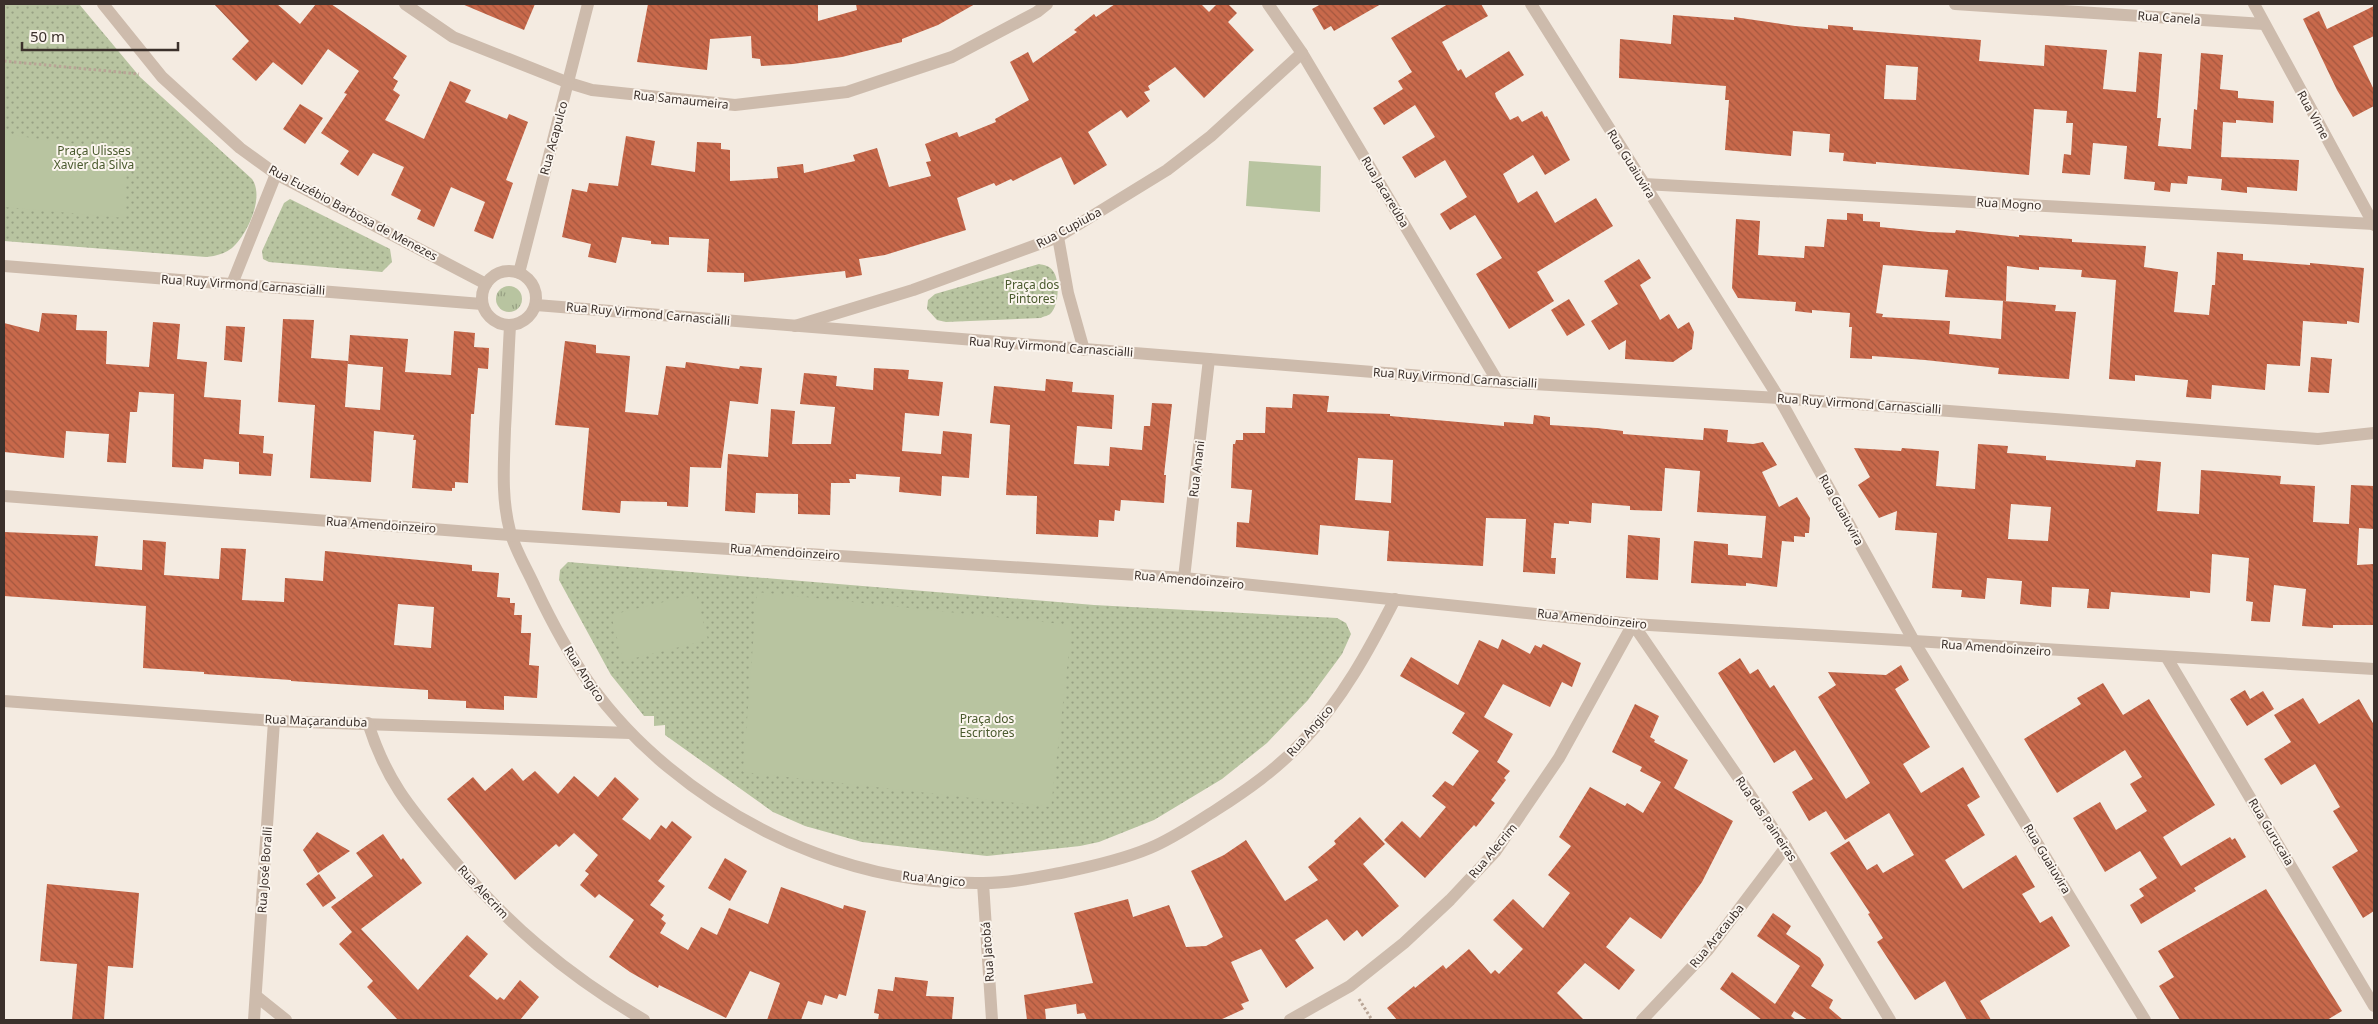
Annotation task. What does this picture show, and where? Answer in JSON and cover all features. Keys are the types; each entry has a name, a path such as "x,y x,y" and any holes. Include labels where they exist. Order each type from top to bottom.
{"street":[{"name":"Rua Euzébio Barbosa de Menezes","path":"103,4 162,77 240,148 276,174 486,284"},
{"name":"Rua Samaumeira","path":"405,4 453,37 569,83 592,90 735,105 848,92 952,57 1037,12 1046,4"},
{"name":"Rua Acapulco","path":"519,273 588,4"},
{"name":"Rua Jacareúba","path":"1268,4 1302,53 1498,382"},
{"name":"Rua Guaiuvira","path":"1531,4 1779,398 1916,642 2145,1020"},
{"name":"Rua Canela","path":"1955,4 2264,24"},
{"name":"Rua Vime","path":"2254,4 2374,225"},
{"name":"Rua Cupiuba","path":"794,326 913,290 1058,237 1120,201 1174,164 1211,136 1302,53"},
{"path":"232,284 276,174"},
{"name":"Rua Mogno","path":"1644,184 2374,225"},
{"path":"1058,237 1069,301 1084,350"},
{"name":"Rua Ruy Virmond Carnascialli","path":"4,266 482,304"},
{"path":"500,272 519,273 526,276 535,289 536,305 526,320 510,326 492,320 482,304 483,290 486,284 500,272"},
{"name":"Rua Ruy Virmond Carnascialli","path":"536,305 1498,382 1779,398 2318,439 2374,433"},
{"path":"510,326 502,494 510,535"},
{"name":"Rua Anani","path":"1184,578 1209,359"},
{"name":"Rua Amendoinzeiro","path":"4,496 510,535 1184,578 1633,624 2167,658 2374,669"},
{"name":"Rua Angico","path":"510,535 561,639 610,713 680,777 722,808 756,828 800,848 880,873 948,881 983,883 1043,876 1102,864 1133,854 1168,839 1242,793 1283,761 1327,712 1362,662 1396,599"},
{"name":"Rua das Paineiras","path":"1633,624 1786,847 1890,1020"},
{"name":"Rua Alecrim","path":"1290,1020 1350,986 1404,943 1450,900 1494,852 1558,758 1633,624"},
{"name":"Rua Gurucaia","path":"2167,658 2374,1006"},
{"name":"Rua Maçaranduba","path":"4,701 274,721 630,733"},
{"name":"Rua José Boralli","path":"254,1020 274,721"},
{"name":"Rua Alecrim","path":"368,723 376,747 397,790 481,893 516,928 558,964 605,997 644,1020"},
{"name":"Rua Aracauba","path":"1642,1020 1708,950 1786,847"},
{"name":"Rua Jatobá","path":"983,883 992,1020"},
{"path":"256,996 286,1020"}],"path":[{"path":"4,61 162,77"},
{"path":"1350,986 1372,1020"}],"green space":[{"name":"Praça Ulisses Xavier da Silva","path":"4,4 79,4 140,77 252,179 255,187 255,205 248,225 232,248 226,252 206,257 4,241"},
{"path":"4,134 127,151 125,218 4,207"},
{"path":"1249,161 1321,166 1320,212 1246,206"},
{"path":"290,199 390,249 392,262 382,272 269,262 263,259 262,251 284,203"},
{"name":"Praça dos Pintores","path":"1039,264 1047,266 1053,271 1057,280 1058,292 1054,309 1051,313 1041,318 946,322 937,320 927,309 928,300 935,294"},
{"path":"509,286 518,290 522,299 518,308 509,312 500,308 496,299 500,290"},
{"name":"Praça dos Escritores","path":"568,562 1094,605 1337,618 1346,623 1351,634 1342,654 1308,700 1267,743 1222,779 1154,820 1099,842 1080,846 987,856 862,842 805,826 773,812 665,735 665,725 654,726 654,716 644,716 611,675 559,580 560,570"},
{"path":"757,592 1072,625 1051,807 743,772"},
{"path":"696,594 708,640 623,661 611,615"}],"building":[{"path":"214,4 277,4 300,24 316,4 331,4 407,56 393,78 398,81 393,90 400,95 385,120 424,139 450,81 471,90 465,102 507,119 509,114 528,122 506,180 513,183 493,239 474,231 485,202 451,187 434,227 417,219 421,210 391,195 404,167 373,153 358,176 340,164 349,151 321,133 347,94 344,93 359,71 328,49 302,85 273,62 256,81 232,59 249,41"},
{"path":"462,4 535,4 524,30"},
{"path":"648,4 818,4 818,21 857,10 856,4 975,4 938,25 902,39 902,42 842,57 793,64 761,66 760,59 752,58 751,36 710,39 707,70 637,62"},
{"path":"1115,4 1201,4 1209,12 1217,4 1228,4 1237,13 1228,22 1254,50 1204,98 1175,67 1148,86 1150,90 1144,92 1150,101 1127,118 1121,110 1088,132 1107,165 1074,185 1061,157 1013,181 1011,179 996,186 994,183 957,198 966,230 885,255 859,259 862,275 846,278 845,271 744,282 744,273 707,272 709,239 669,237 669,245 651,244 651,241 622,237 616,263 588,257 591,244 562,237 572,189 587,192 589,183 618,186 626,136 655,141 651,165 695,172 697,142 721,143 721,149 730,150 730,181 778,178 777,167 803,164 804,173 855,161 853,155 877,148 889,187 931,176 926,162 931,161 925,144 957,132 959,137 996,122 995,119 1029,100 1010,62 1028,52 1033,63 1077,32 1074,30 1094,14 1096,17"},
{"path":"1321,4 1381,4 1334,31 1331,26 1324,30 1312,9"},
{"path":"1448,4 1481,4 1488,16 1442,42 1458,71 1461,69 1466,78 1509,51 1524,75 1495,93 1496,97 1510,120 1518,116 1522,122 1542,111 1545,117 1547,116 1570,160 1545,175 1533,155 1503,174 1518,203 1537,191 1555,223 1596,198 1613,226 1537,272 1554,301 1509,329 1476,274 1502,258 1475,215 1450,230 1440,214 1467,197 1445,160 1415,178 1402,157 1435,137 1415,105 1384,125 1373,108 1403,89 1398,81 1412,72 1391,38"},
{"path":"2374,6 2374,36 2353,46 2374,90 2374,106 2353,117 2337,90 2303,19 2319,11 2327,29"},
{"path":"1673,15 1734,20 1734,17 1795,26 1828,29 1828,25 1853,27 1853,30 1981,40 1979,61 2044,66 2045,45 2107,50 2103,89 2136,92 2139,52 2162,54 2157,118 2161,118 2158,146 2191,149 2194,109 2197,110 2201,53 2223,55 2220,89 2238,91 2238,98 2274,101 2273,123 2236,120 2236,123 2223,122 2221,157 2299,160 2297,191 2247,187 2247,193 2221,190 2222,179 2188,176 2187,184 2171,183 2170,192 2154,190 2155,182 2124,179 2127,146 2093,143 2090,175 2062,173 2064,154 2071,155 2073,123 2066,123 2067,111 2034,109 2029,175 1843,161 1844,153 1829,152 1830,134 1793,131 1791,156 1725,150 1729,100 1725,100 1726,86 1619,78 1620,39 1671,44","holes":["1886,65 1918,67 1916,100 1884,99"]},
{"path":"300,104 323,118 305,144 283,129"},
{"path":"1847,213 1863,214 1863,221 1880,222 1880,227 1929,232 1955,233 1956,230 2019,237 2019,235 2072,239 2072,242 2146,246 2144,267 2178,272 2174,312 2209,315 2212,285 2215,285 2217,252 2243,254 2243,260 2364,268 2359,323 2347,321 2347,324 2303,321 2300,366 2267,364 2265,390 2212,385 2211,399 2186,397 2188,380 2135,375 2135,381 2109,379 2116,280 2081,277 2082,270 2039,267 2039,270 2007,266 2006,301 1945,297 1948,270 1883,265 1876,313 1883,314 1882,317 1950,321 1949,334 2001,339 2003,301 2056,305 2055,311 2076,312 2069,379 1998,374 1999,368 1925,360 1872,356 1872,359 1850,358 1852,327 1849,327 1850,313 1812,310 1812,313 1795,311 1796,302 1738,298 1732,288 1736,219 1760,221 1758,255 1804,258 1805,246 1824,247 1827,219 1847,220"},
{"path":"1639,259 1651,278 1640,285 1660,320 1669,314 1678,329 1689,322 1694,332 1692,349 1673,362 1625,359 1626,340 1609,350 1591,321 1618,304 1604,281"},
{"path":"1569,299 1585,325 1567,336 1551,310"},
{"path":"42,313 77,315 76,330 107,331 106,364 149,367 153,322 180,324 177,359 207,362 204,397 241,400 239,434 264,436 263,453 273,454 271,476 239,474 239,462 204,459 203,469 172,467 174,394 139,392 137,412 130,412 126,463 107,462 109,434 66,431 64,458 4,452 4,323 39,332"},
{"path":"283,319 314,320 311,358 348,361 345,407 380,410 383,367 348,364 350,335 408,339 405,372 451,375 454,331 475,333 474,347 489,348 488,369 478,368 474,414 471,414 468,483 455,482 455,488 452,488 452,491 412,488 416,440 413,440 414,435 374,431 371,482 310,478 315,405 278,402"},
{"path":"226,326 245,327 242,362 224,360"},
{"path":"565,341 596,345 596,353 630,356 625,412 658,415 666,366 685,368 686,362 739,369 740,366 762,368 758,404 730,401 721,468 690,467 688,507 667,506 667,502 621,501 620,513 582,510 589,428 555,425"},
{"path":"2311,357 2332,359 2329,393 2308,392"},
{"path":"874,368 909,370 908,379 943,382 939,416 905,413 902,451 941,454 943,431 972,434 969,478 942,476 941,496 899,492 900,477 856,474 856,479 849,479 850,483 831,483 830,515 798,514 798,494 756,493 755,513 725,511 728,454 768,457 771,409 795,411 792,444 831,444 835,407 800,404 804,373 837,376 836,386 873,390"},
{"path":"1046,379 1073,382 1072,392 1114,395 1112,429 1077,426 1074,464 1109,466 1110,447 1142,450 1144,426 1150,426 1152,403 1172,404 1164,475 1166,475 1164,503 1121,500 1120,511 1115,510 1114,521 1099,520 1098,537 1036,534 1037,496 1006,495 1010,425 990,423 994,386 1045,391"},
{"path":"1293,394 1329,396 1327,412 1390,414 1390,416 1504,426 1504,422 1533,424 1534,415 1550,417 1550,425 1623,431 1623,434 1703,440 1704,428 1728,430 1727,442 1753,444 1763,442 1777,465 1762,472 1779,507 1797,497 1810,518 1809,533 1805,533 1805,537 1794,536 1794,542 1782,541 1777,587 1746,583 1746,586 1691,583 1694,541 1728,544 1728,555 1762,558 1766,516 1697,512 1700,471 1665,468 1662,511 1630,510 1630,506 1592,503 1591,523 1569,521 1569,524 1554,523 1551,558 1556,558 1555,574 1523,572 1526,519 1486,518 1483,566 1387,561 1389,531 1320,525 1318,555 1236,547 1237,522 1249,523 1252,490 1231,488 1233,444 1235,444 1236,440 1243,440 1243,433 1265,433 1266,407 1292,408","holes":["1358,458 1393,460 1391,503 1355,500"]},
{"path":"1978,444 2008,446 2007,453 2046,456 2046,460 2135,467 2136,460 2161,462 2157,511 2199,514 2201,470 2281,476 2280,484 2315,486 2313,522 2349,524 2351,485 2374,486 2374,529 2359,528 2357,565 2374,564 2374,625 2333,625 2333,628 2302,626 2306,589 2274,585 2270,622 2251,621 2253,602 2246,601 2249,558 2212,554 2210,593 2190,591 2190,598 2111,592 2109,609 2087,608 2089,589 2052,587 2051,607 2020,604 2022,581 1987,578 1985,599 1961,597 1962,590 1932,588 1937,533 1895,530 1897,511 1879,518 1858,485 1870,477 1854,448 1901,451 1902,448 1939,451 1936,486 1975,489","holes":["2011,504 2051,507 2048,541 2008,539"]},
{"path":"4,532 98,536 95,566 142,570 143,540 166,542 164,575 219,579 221,548 246,549 242,600 284,602 285,578 323,581 325,551 472,565 472,571 499,573 497,597 510,598 510,603 515,603 514,615 522,615 521,633 531,633 529,665 539,666 537,698 504,696 504,710 466,708 466,701 428,699 428,690 291,681 143,668 146,606 4,596","holes":["398,604 434,607 431,648 394,645"]},
{"path":"1628,535 1660,538 1658,580 1626,578"},
{"path":"1502,639 1530,654 1535,645 1541,648 1543,644 1581,663 1572,687 1562,682 1550,707 1503,684 1484,717 1513,734 1497,762 1510,771 1504,778 1506,780 1491,800 1495,803 1476,827 1474,825 1425,878 1384,840 1402,821 1420,838 1446,807 1432,796 1445,781 1453,786 1479,751 1452,733 1465,713 1400,676 1411,657 1458,685 1479,640 1498,649"},
{"path":"1740,658 1750,674 1758,669 1770,688 1774,685 1846,799 1870,783 1818,697 1836,685 1828,672 1886,675 1901,665 1909,680 1895,689 1930,747 1903,764 1921,793 1963,767 1980,797 1967,805 1985,835 1945,860 1963,889 2016,855 2035,887 2022,894 2040,923 2052,916 2070,946 1980,1001 1991,1020 1967,1020 1945,981 1915,1000 1877,942 1883,938 1868,914 1870,913 1830,853 1849,841 1867,870 1877,864 1883,873 1914,855 1889,813 1845,840 1826,811 1809,821 1792,792 1813,779 1795,750 1774,763 1718,673"},
{"path":"2103,683 2123,715 2149,699 2215,805 2163,837 2181,866 2230,837 2232,840 2235,838 2246,857 2194,888 2196,891 2141,924 2130,905 2144,896 2139,889 2157,878 2140,851 2105,872 2073,818 2100,802 2116,830 2147,811 2130,784 2142,777 2125,750 2057,793 2024,739 2081,704 2077,698"},
{"path":"2245,690 2250,699 2263,691 2274,709 2247,726 2230,699"},
{"path":"2303,698 2319,724 2359,699 2374,725 2374,911 2363,918 2332,867 2358,851 2333,811 2340,807 2315,764 2281,785 2264,759 2291,742 2274,715"},
{"path":"1635,704 1659,716 1650,737 1655,740 1654,742 1688,760 1674,788 1733,821 1702,882 1661,939 1630,917 1606,947 1635,970 1619,990 1585,963 1557,993 1584,1020 1397,1020 1387,1008 1443,965 1446,969 1469,949 1491,974 1495,970 1499,974 1523,949 1493,920 1513,899 1543,928 1570,893 1548,875 1571,846 1559,837 1590,787 1625,806 1627,803 1643,813 1661,782 1640,771 1642,767 1612,752"},
{"path":"512,768 523,781 535,771 558,794 574,776 598,797 615,777 639,799 622,819 650,840 661,825 666,829 672,821 692,837 658,881 665,886 650,905 664,915 661,919 666,923 660,933 688,950 701,927 717,935 729,908 768,924 781,887 843,909 844,905 866,911 846,996 839,994 837,999 825,995 822,1005 808,1001 801,1020 767,1020 780,983 750,971 726,1018 659,985 658,988 630,972 609,957 634,920 599,894 595,898 580,885 589,874 585,871 598,855 574,833 559,847 556,844 515,880 447,799 473,777 485,791"},
{"path":"1360,817 1385,844 1363,864 1399,906 1362,937 1357,930 1344,941 1327,919 1295,940 1314,968 1286,988 1261,949 1231,962 1249,1001 1241,1004 1244,1009 1220,1020 1087,1020 1084,1013 1077,1014 1076,1004 1045,1009 1046,1020 1027,1020 1024,995 1093,983 1074,913 1128,899 1133,917 1169,905 1186,947 1206,946 1223,937 1191,871 1224,855 1246,840 1285,901 1318,880 1308,867 1336,844 1334,841"},
{"path":"317,832 350,851 318,873 303,850"},
{"path":"383,834 401,860 403,858 422,883 361,929 418,990 467,935 488,954 469,976 497,1000 500,997 504,1000 520,980 539,997 520,1020 398,1020 367,987 373,981 339,944 352,932 331,907 373,876 356,853"},
{"path":"725,858 747,871 730,901 708,888"},
{"path":"319,874 336,898 323,907 306,884"},
{"path":"47,884 139,893 133,968 108,966 104,1020 72,1020 77,964 40,961"},
{"path":"2266,889 2342,1011 2327,1020 2180,1020 2159,986 2174,977 2158,951"},
{"path":"1773,913 1791,926 1786,934 1820,958 1824,965 1811,986 1833,1000 1829,1008 1843,1020 1808,1020 1794,1011 1791,1016 1796,1020 1762,1020 1720,989 1732,972 1775,1004 1800,966 1757,936"},
{"path":"895,977 928,981 926,996 954,997 952,1020 878,1020 879,1014 874,1013 878,989 893,991"}]}
